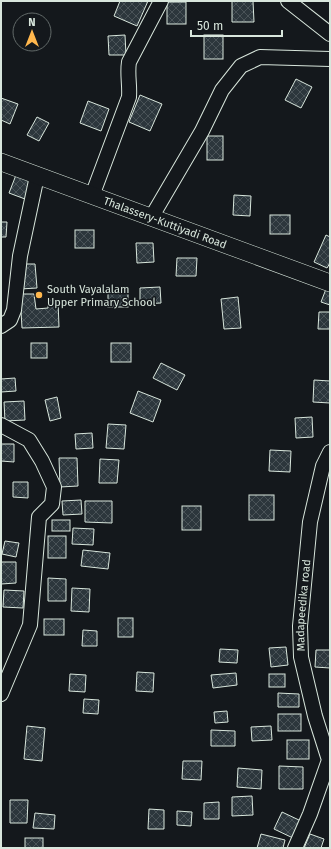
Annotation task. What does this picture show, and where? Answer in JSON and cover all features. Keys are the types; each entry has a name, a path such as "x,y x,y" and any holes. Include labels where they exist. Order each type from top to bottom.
{"main road":[{"name":"Thalassery-Kuttiyadi Road","path":"1,162 330,283"}],"street":[{"path":"92,196 129,97 130,83 127,72 129,62 161,1"},
{"path":"288,1 330,34"},
{"path":"151,218 202,131 222,90 241,66 260,57 330,60"},
{"path":"1,326 10,320 14,310 20,256 37,176"},
{"path":"1,425 29,440 42,461 54,487 52,504 39,517 30,625 1,694"},
{"name":"Madapeedika road","path":"295,848 310,814 329,760 315,716 301,657 300,626 310,522 323,466 330,452"}],"building":[{"path":"120,1 148,1 137,26 114,16"},
{"path":"232,1 253,1 254,22 232,22"},
{"path":"167,2 186,2 186,24 167,24"},
{"path":"125,35 126,55 109,55 108,36"},
{"path":"204,35 223,35 223,59 204,59"},
{"path":"296,79 312,87 301,108 285,100"},
{"path":"140,95 162,104 150,131 129,122"},
{"path":"1,98 18,104 10,124 1,120"},
{"path":"88,101 109,109 101,131 80,123"},
{"path":"37,117 49,123 39,141 27,135"},
{"path":"207,136 223,136 223,160 207,160"},
{"path":"16,175 32,181 25,199 9,193"},
{"path":"234,195 251,196 250,216 233,215"},
{"path":"270,215 290,215 290,234 270,234"},
{"path":"1,222 7,222 6,237 1,237"},
{"path":"75,230 94,230 94,248 75,248"},
{"path":"326,235 330,237 330,263 327,268 314,262"},
{"path":"136,243 153,243 154,262 137,263"},
{"path":"177,258 197,258 196,276 176,276"},
{"path":"20,264 35,264 37,288 20,289"},
{"path":"160,287 161,303 140,304 140,288"},
{"path":"326,289 330,290 330,305 321,302"},
{"path":"108,290 128,290 128,307 108,307"},
{"path":"20,294 34,294 36,309 48,308 48,300 58,301 59,327 22,328"},
{"path":"238,297 241,328 224,329 221,299"},
{"path":"319,312 330,312 330,329 318,329"},
{"path":"31,343 47,343 47,358 31,358"},
{"path":"111,343 131,343 131,362 111,362"},
{"path":"161,363 185,375 177,390 153,378"},
{"path":"15,378 16,391 1,392 1,379"},
{"path":"314,380 330,381 330,403 313,402"},
{"path":"138,391 161,400 153,422 130,413"},
{"path":"57,397 61,418 50,421 45,400"},
{"path":"24,401 25,420 5,421 4,402"},
{"path":"312,417 313,437 296,438 295,418"},
{"path":"108,424 126,425 124,449 106,448"},
{"path":"92,433 93,448 76,449 75,434"},
{"path":"1,444 14,444 14,462 1,461"},
{"path":"270,450 291,451 290,472 269,471"},
{"path":"59,458 77,458 78,486 60,487"},
{"path":"100,459 119,460 117,483 99,483"},
{"path":"13,482 28,482 28,498 13,497"},
{"path":"249,495 274,495 274,520 249,520"},
{"path":"81,500 82,514 63,515 62,501"},
{"path":"85,501 112,501 112,523 85,522"},
{"path":"182,506 201,506 201,530 182,530"},
{"path":"52,520 70,520 70,531 52,531"},
{"path":"73,528 94,529 93,545 72,544"},
{"path":"48,536 66,536 66,558 48,558"},
{"path":"5,541 19,543 16,557 2,554"},
{"path":"83,550 110,553 108,569 81,566"},
{"path":"1,562 16,562 16,583 1,584"},
{"path":"48,578 66,579 66,601 48,601"},
{"path":"72,588 90,589 89,612 71,611"},
{"path":"4,590 24,591 23,608 3,607"},
{"path":"118,618 133,618 133,637 118,637"},
{"path":"44,619 64,619 64,635 44,635"},
{"path":"83,630 97,631 97,646 82,646"},
{"path":"286,647 288,665 271,667 269,648"},
{"path":"220,649 238,650 237,663 219,662"},
{"path":"316,650 330,650 330,668 315,667"},
{"path":"137,672 154,673 153,692 136,691"},
{"path":"236,673 237,685 213,688 211,675"},
{"path":"70,674 86,675 85,692 69,691"},
{"path":"269,674 285,674 285,687 269,687"},
{"path":"278,693 299,694 299,707 278,707"},
{"path":"84,699 99,700 98,714 83,713"},
{"path":"227,711 228,722 215,723 214,712"},
{"path":"278,714 301,714 301,731 278,731"},
{"path":"27,726 45,728 42,761 24,759"},
{"path":"271,726 272,740 252,741 251,727"},
{"path":"211,730 235,731 235,746 211,746"},
{"path":"287,740 309,740 309,759 287,759"},
{"path":"183,761 202,761 201,780 182,779"},
{"path":"279,766 303,767 303,789 279,789"},
{"path":"238,768 262,770 261,789 237,787"},
{"path":"252,796 253,815 232,816 232,797"},
{"path":"10,800 28,800 27,823 10,823"},
{"path":"219,802 219,819 204,819 204,803"},
{"path":"149,809 164,810 164,829 148,829"},
{"path":"177,811 192,812 191,826 177,825"},
{"path":"282,812 301,821 293,838 274,829"},
{"path":"35,813 55,815 54,829 33,828"},
{"path":"261,834 285,840 283,848 257,848"},
{"path":"310,834 324,839 321,848 304,848"},
{"path":"25,838 43,838 43,848 25,848"}],"place":[{"name":"South Vayalalam Upper Primary School","path":"39,295"}]}
